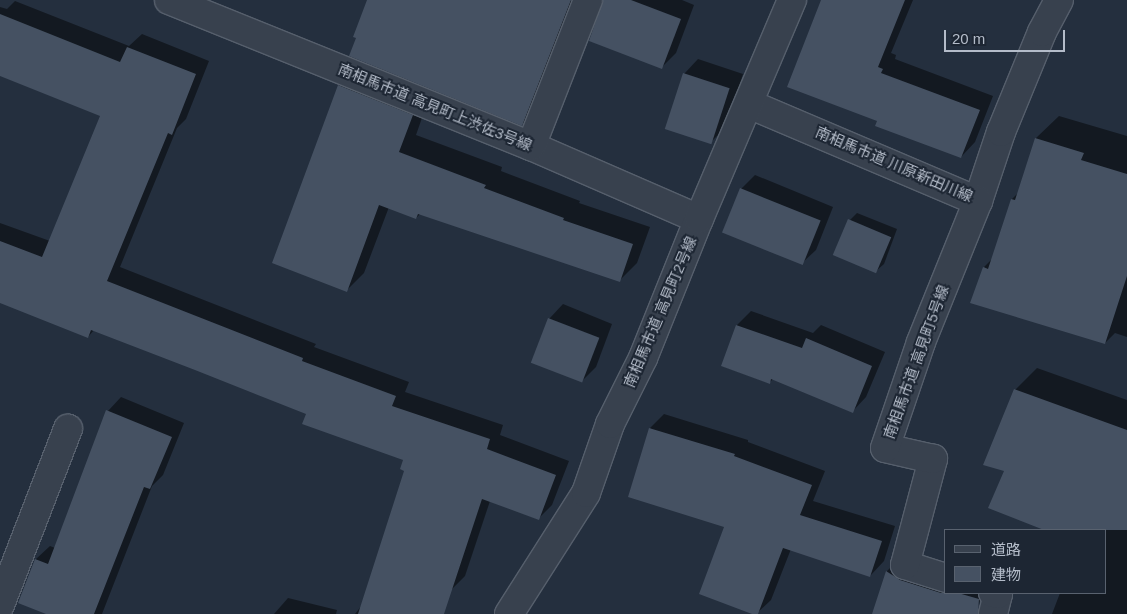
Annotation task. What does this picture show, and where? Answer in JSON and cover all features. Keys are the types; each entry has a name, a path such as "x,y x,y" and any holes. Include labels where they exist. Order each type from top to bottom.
{"street":[{"name":"南相馬市道 高見町上渋佐3号線","path":"169,0 531,146 699,219"},
{"path":"531,146 588,0"},
{"name":"南相馬市道 高見町2号線","path":"509,614 586,493 610,424 643,358 699,219 792,0"},
{"name":"南相馬市道 川原新田川線","path":"749,104 978,201 1001,132 1042,32 1059,0"},
{"name":"南相馬市道 高見町5号線","path":"944,577 905,565 933,459 885,448 921,342 978,201"},
{"path":"0,604 68,429"},
{"path":"993,614 998,594"}],"building":[{"path":"367,0 571,0 522,126 349,56 356,38 353,37"},
{"path":"603,0 631,0 681,19 662,69 589,41"},
{"path":"821,0 905,0 878,67 883,69 881,73 980,110 961,158 875,126 877,121 787,87"},
{"path":"0,14 120,62 127,47 196,74 172,135 168,133 107,281 303,358 302,361 396,396 392,406 490,439 487,449 556,475 539,520 482,499 444,614 358,614 404,471 400,469 403,460 302,424 306,414 195,370 91,330 88,338 0,303 0,241 42,257 100,116 0,76"},
{"path":"683,73 730,88 711,144 665,129"},
{"path":"338,85 413,115 399,152 486,185 484,188 564,218 563,220 633,244 620,282 418,214 416,219 379,205 347,292 272,263"},
{"path":"1035,138 1084,153 1081,160 1127,174 1127,276 1105,344 970,303 983,267 988,269 1011,199 1015,200"},
{"path":"740,188 821,221 803,265 722,233"},
{"path":"848,219 891,237 876,273 833,255"},
{"path":"548,318 599,338 582,383 531,363"},
{"path":"736,325 802,348 806,338 872,366 853,413 771,379 770,384 721,366"},
{"path":"1014,389 1127,430 1127,530 1041,529 988,508 1004,471 983,465"},
{"path":"106,410 172,437 150,489 144,487 94,614 46,614 18,603 35,559 48,564"},
{"path":"649,428 735,454 734,456 812,485 800,515 882,541 870,577 783,548 758,614 752,614 699,594 724,527 628,497"},
{"path":"886,571 900,580 944,594 962,594 979,599 978,614 872,614"}]}
